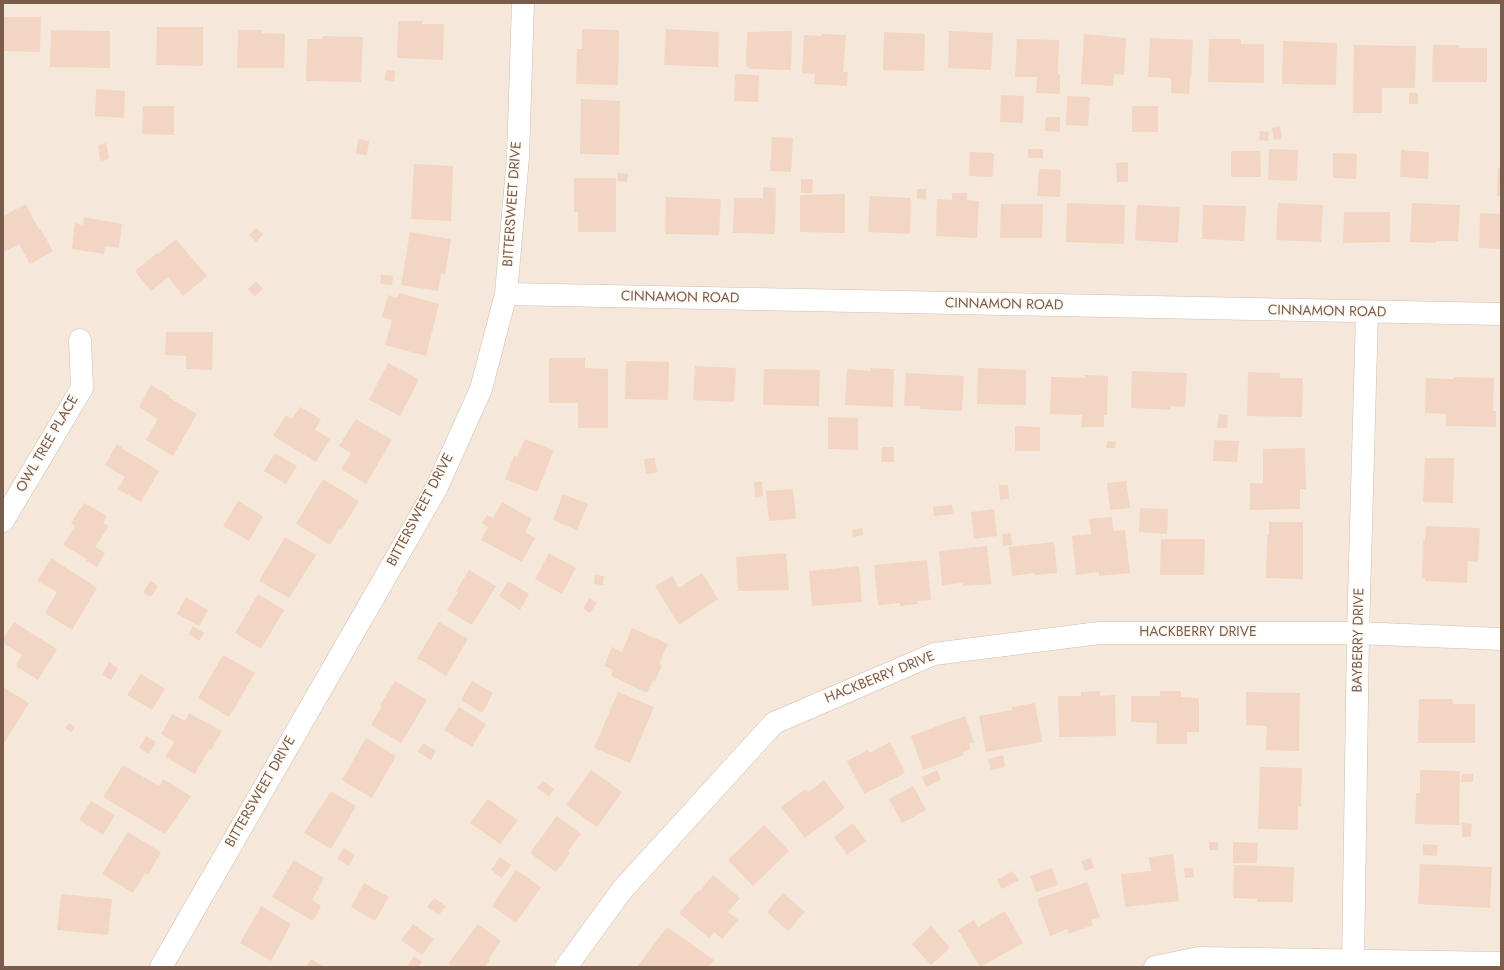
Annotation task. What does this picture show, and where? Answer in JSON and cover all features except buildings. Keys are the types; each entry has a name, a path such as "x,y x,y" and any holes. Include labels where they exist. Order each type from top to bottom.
{"street":[{"name":"BITTERSWEET DRIVE","path":"161,967 436,489 481,389 506,294 518,157 523,3"},
{"name":"CINNAMON ROAD","path":"506,294 1501,314"},
{"name":"BAYBERRY DRIVE","path":"1353,963 1358,633 1367,312"},
{"name":"OWL TREE PLACE","path":"3,521 82,388 80,340"},
{"name":"HACKBERRY DRIVE","path":"566,967 622,890 774,723 934,654 1099,633 1358,633 1501,639"},
{"path":"1155,967 1199,958 1353,963 1501,963"}],"shaded area":[{"path":"3,3 1501,3 1501,967 3,967"}]}
